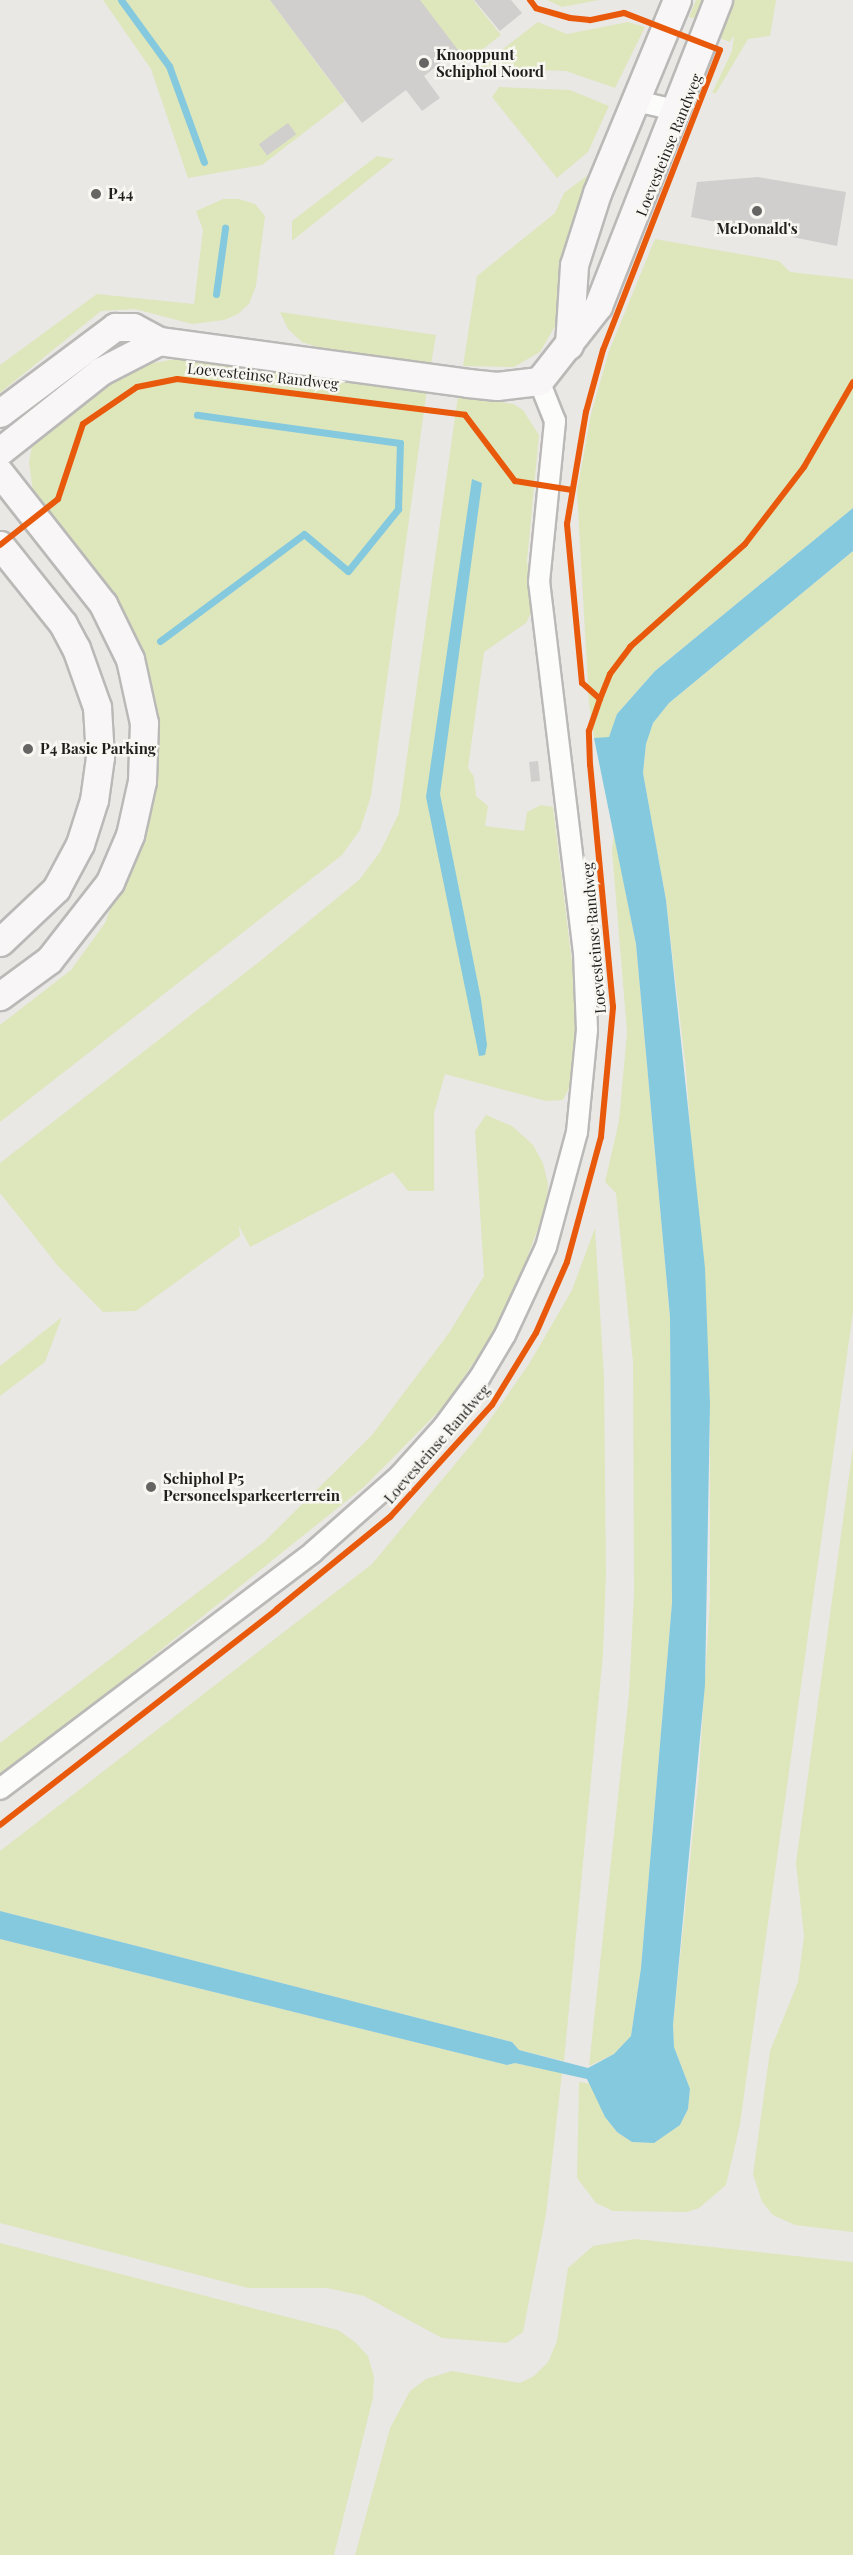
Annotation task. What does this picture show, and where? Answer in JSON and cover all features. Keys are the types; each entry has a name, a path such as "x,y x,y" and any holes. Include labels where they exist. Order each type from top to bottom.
{"street":[{"path":"569,345 574,265 597,193 677,0"},
{"name":"Loevesteinse Randweg","path":"0,413 104,332 133,327 159,341 497,386 539,381 598,306 718,0"},
{"path":"636,101 675,110"},
{"path":"0,451 101,371 159,341"},
{"name":"Loevesteinse Randweg","path":"0,1789 313,1552 400,1474 444,1426 480,1377 520,1306 546,1247 578,1132 587,1030 584,953 539,582 555,421 539,381"},
{"path":"0,473 103,604 130,659 144,723 142,781 130,835 110,882 49,960 0,996"},
{"path":"0,545 63,624 76,648 97,707 100,757 94,800 80,844 56,889 0,942"}],"green space":[{"path":"103,0 270,0 345,101 262,165 188,178 151,69"},
{"path":"416,0 473,0 501,35 465,63"},
{"path":"547,0 599,0 562,7"},
{"path":"696,0 708,0 700,20 689,17"},
{"path":"726,0 776,0 770,36 748,39 716,93 712,93 732,51 734,35 730,42 712,35"},
{"path":"538,22 567,34 628,22 645,27 615,88 566,71 478,68"},
{"path":"499,87 570,90 609,106 588,152 557,178 492,97"},
{"path":"377,156 394,159 292,241 292,221"},
{"path":"601,165 558,321 540,352 514,367 463,366 477,276 555,213 564,193"},
{"path":"223,199 239,199 255,204 265,216 256,286 249,304 238,314 224,320 192,324 135,309 101,311 0,393 0,365 97,294 194,304 203,230 196,211"},
{"path":"655,239 779,261 790,272 853,279 853,508 655,671 617,714 609,738 602,741 594,738 589,703 577,491 591,414 609,351"},
{"path":"280,312 436,335 431,364 326,350 302,342 288,329"},
{"path":"182,358 427,389 371,796 360,830 342,855 0,1122 0,1025 71,970 105,923 127,865 147,689 34,500 29,462 33,440 119,369"},
{"path":"458,396 513,404 523,410 539,435 527,561 532,611 526,623 484,652 468,768 474,777 476,796 488,806 485,826 524,831 527,812 541,805 553,807 578,1013 572,1082 563,1100 546,1101 445,1074 434,1113 434,1191 408,1191 393,1172 250,1247 239,1226 240,1236 136,1311 103,1312 58,1266 0,1193 0,1163 259,962 359,880 380,852 399,813"},
{"path":"853,551 853,1312 740,2124 726,2185 699,2208 687,2212 613,2211 596,2203 577,2178 579,2082 592,2084 605,2117 617,2132 632,2142 654,2143 680,2125 688,2109 690,2089 674,2047 673,2025 699,1774 710,1600 710,1404 686,1070 666,900 643,773 646,744 653,723 669,703"},
{"path":"614,833 636,944 670,1317 672,1603 641,1968 631,2036 614,2054 589,2066 629,1694 634,1593 633,1362 616,1193 605,1182 619,1121 627,1032 612,850"},
{"path":"486,1115 512,1126 533,1145 543,1163 548,1184 547,1205 522,1271 489,1340 445,1405 365,1486 0,1779 0,1743 264,1542 372,1435 449,1333 484,1276 475,1131"},
{"path":"595,1228 604,1377 606,1573 603,1654 564,2061 519,2050 512,2042 0,1911 0,1851 372,1564 480,1434 529,1364 572,1290"},
{"path":"62,1317 45,1362 0,1396 0,1366"},
{"path":"853,1447 853,2232 795,2225 773,2215 762,2202 753,2174 770,2051 798,1982 804,1936 796,1863"},
{"path":"0,1939 507,2065 515,2063 562,2073 546,2214 523,2332 507,2343 442,2338 364,2296 327,2288 248,2288 0,2223"},
{"path":"635,2239 853,2262 853,2555 355,2555 390,2428 410,2391 426,2379 452,2371 520,2383 534,2376 548,2362 557,2341 568,2268 593,2246"},
{"path":"0,2243 338,2330 355,2342 368,2356 374,2377 373,2398 334,2555 0,2555"}],"water":[{"path":"472,479 482,483 440,794 481,999 487,1045 485,1055 479,1056 426,797"},
{"path":"853,508 853,551 669,703 653,723 646,744 643,773 666,900 705,1268 710,1404 705,1685 673,2025 674,2047 690,2089 688,2109 680,2125 654,2143 632,2142 617,2132 605,2117 587,2079 515,2063 507,2065 0,1939 0,1911 512,2042 519,2050 588,2068 614,2054 631,2036 641,1968 672,1603 670,1317 636,944 594,738 609,737 617,714 655,671"}],"building":[{"path":"270,0 420,0 458,50 424,76 440,98 422,111 406,90 362,123"},
{"path":"474,0 511,0 522,13 500,31"},
{"path":"288,123 296,134 267,155 259,144"},
{"path":"758,177 846,192 837,246 691,217 697,182"},
{"path":"538,761 540,781 531,782 529,762"}],"waterway":[{"path":"121,0 169,66 204,162"},
{"path":"216,294 225,228"},
{"path":"160,641 304,534 348,571 398,509 400,443 197,415"}],"cycle path":[{"path":"0,1825 277,1609 390,1517 492,1405 536,1333 567,1262 601,1137 613,1007 590,765 589,731 600,699 582,683 567,524 586,412 603,350 720,50 624,13 590,20 570,18 536,8 530,0"},
{"path":"0,545 58,499 83,424 137,387 177,379 465,415 515,481 572,490"},
{"path":"600,699 610,674 630,647 745,544 804,467 853,382"}],"place":[{"name":"Knooppunt Schiphol Noord","path":"424,63"},
{"name":"P44","path":"96,194"},
{"name":"McDonald's","path":"757,211"},
{"name":"P4 Basic Parking","path":"28,749"},
{"name":"Schiphol P5 Personeelsparkeerterrein","path":"151,1487"}]}
